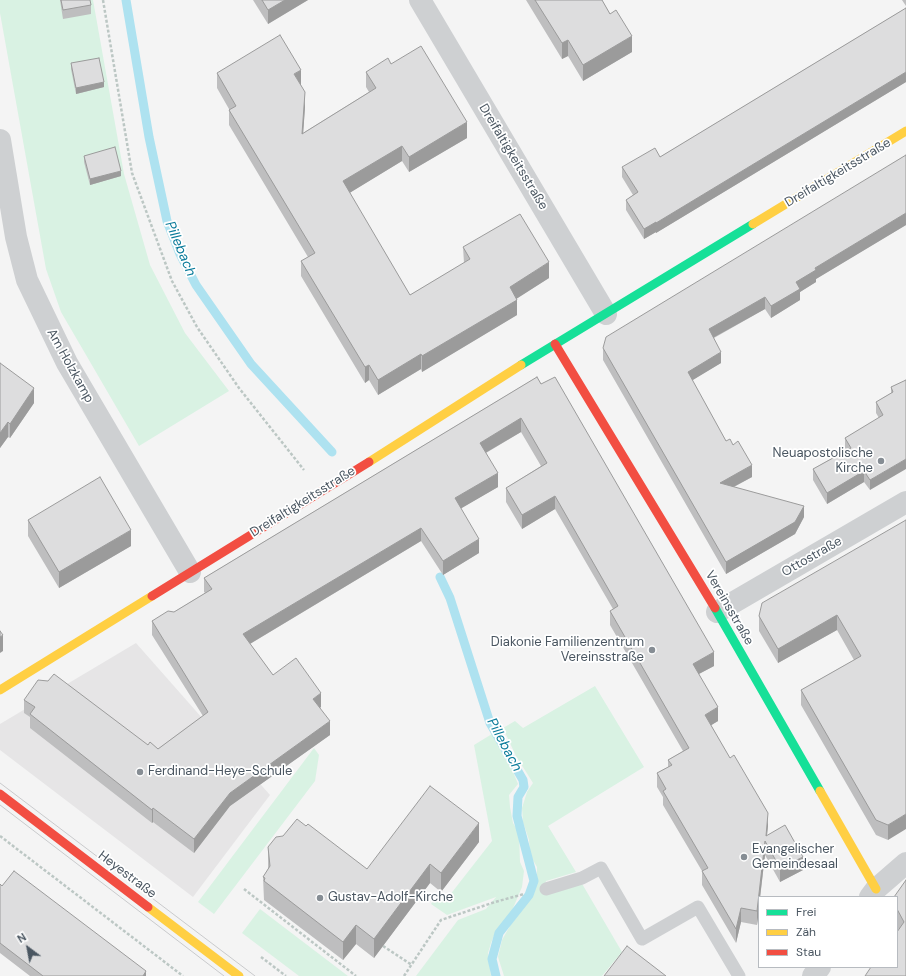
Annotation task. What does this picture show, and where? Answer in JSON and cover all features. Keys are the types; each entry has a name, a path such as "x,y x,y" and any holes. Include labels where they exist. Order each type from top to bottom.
{"street":[{"name":"Dreifaltigkeitsstraße","path":"420,0 606,314"},
{"name":"Dreifaltigkeitsstraße","path":"0,690 321,492 555,344 906,131"},
{"name":"Am Holzkamp","path":"0,140 16,237 27,280 67,363 190,572"},
{"name":"Vereinsstraße","path":"555,344 717,612 873,893"},
{"name":"Ottostraße","path":"717,612 906,502"},
{"name":"Heyestraße","path":"0,794 230,973"},
{"path":"873,893 906,863"},
{"path":"813,976 819,968"}],"lane":[{"path":"546,889 582,878 601,868 642,939 698,907 739,976"}],"path":[{"path":"103,0 132,173 172,281 197,327 239,388 321,492"},
{"path":"0,836 183,976"},
{"path":"404,976 441,920 495,902 546,889"},
{"path":"244,890 356,976"},
{"path":"383,946 412,965"}],"shaded area":[{"name":"Ferdinand-Heye-Schule","path":"136,643 270,795 193,897 0,750 0,724"}],"green space":[{"path":"0,0 93,0 124,174 150,265 185,333 229,391 139,446 61,312 46,269 0,13"},
{"path":"595,686 644,767 548,826 576,872 546,881 543,893 581,882 622,952 602,976 504,976 498,957 502,940 511,924 532,896 537,883 537,867 530,855 529,840 523,822 522,808 527,792 533,783 516,756 503,728 515,721 523,728"},
{"path":"492,734 507,757 518,784 509,795 513,823 519,833 520,862 524,871 522,887 511,913 495,933 491,943 488,953 491,976 416,976 458,920 486,909 496,897 447,915 431,904 438,894 446,900 492,841 474,745"},
{"path":"314,748 319,755 315,781 214,914 198,902"},
{"path":"260,909 348,976 299,976 242,933"}],"building":[{"path":"61,0 90,0 91,5 63,10"},
{"path":"262,0 285,0 268,10"},
{"path":"535,0 602,0 610,14 616,10 632,36 583,65 568,40 562,43"},
{"path":"906,8 906,72 644,229 626,200 638,192 622,167 655,148 660,157"},
{"path":"280,35 301,70 294,74 305,92 302,134 376,88 366,72 388,58 391,64 421,46 467,122 409,157 402,146 343,181 410,295 470,259 463,247 520,214 549,262 510,287 517,300 378,380 369,365 365,367 301,261 315,253 229,110 236,106 217,73"},
{"path":"99,58 104,82 76,88 71,63"},
{"path":"115,147 121,171 90,179 84,156"},
{"path":"906,155 906,213 815,268 816,270 796,282 800,289 771,306 765,297 709,329 721,352 688,372 726,441 730,439 733,445 738,441 752,465 720,483 804,506 795,522 726,562 603,348 606,337"},
{"path":"0,363 34,388 10,424 8,422 0,433"},
{"path":"537,377 541,384 555,377 714,652 693,664 718,707 705,715 730,758 734,755 768,813 766,836 785,825 803,857 780,868 765,841 757,911 741,908 736,929 702,871 708,868 663,791 666,789 657,773 672,765 668,760 689,748 610,611 618,606 555,496 522,515 506,488 547,463 521,418 480,443 498,473 455,498 479,539 443,561 421,528 243,634 273,675 296,658 321,693 313,699 330,721 230,793 194,839 153,808 152,810 30,714 35,707 24,700 38,680 48,681 54,674 148,745 150,742 158,749 208,712 152,621 168,611 174,612 212,589 204,578"},
{"path":"906,380 906,459 870,480 864,471 827,493 813,469 851,448 845,438 883,415 876,402 893,392 891,387"},
{"path":"100,477 131,530 59,572 28,520"},
{"path":"906,520 906,814 888,825 876,820 801,690 861,656 837,615 778,649 759,616 762,603"},
{"path":"430,786 479,823 441,873 430,864 374,939 356,925 343,942 264,881 265,878 263,877 270,866 268,847 276,837 283,836 297,819 306,826 308,824 367,869"},
{"path":"14,871 146,971 143,976 43,976 0,943 0,884 2,886"},
{"path":"906,880 906,976 865,976 870,968 898,968 898,931 904,922 898,911 898,896 895,896"},
{"path":"627,946 666,976 604,976"}],"waterway":[{"name":"Pillebach","path":"126,0 149,137 167,221 180,254 196,285 251,364 332,452"},
{"name":"Pillebach","path":"440,577 450,598 490,723 523,780 524,787 518,797 517,816 534,881 529,895 499,933 492,959 496,976"}],"tram line":[{"path":"0,783 255,976"},
{"path":"0,805 224,976"}],"traffic: fast":[{"path":"521,365 753,224"},
{"path":"715,608 820,791"}],"traffic: slow":[{"path":"753,224 906,131"},
{"path":"369,462 521,365"},
{"path":"0,690 152,596"},
{"path":"820,791 876,889"},
{"path":"148,907 239,976"}],"traffic: jam":[{"path":"555,344 715,608"},
{"path":"152,596 369,462"},
{"path":"0,794 148,907"}],"place":[{"name":"Neuapostolische Kirche","path":"881,461"},
{"name":"Diakonie Familienzentrum Vereinsstraße","path":"652,650"},
{"name":"Ferdinand-Heye-Schule","path":"140,772"},
{"name":"Evangelischer Gemeindesaal","path":"744,857"},
{"name":"Gustav-Adolf-Kirche","path":"320,898"}]}
